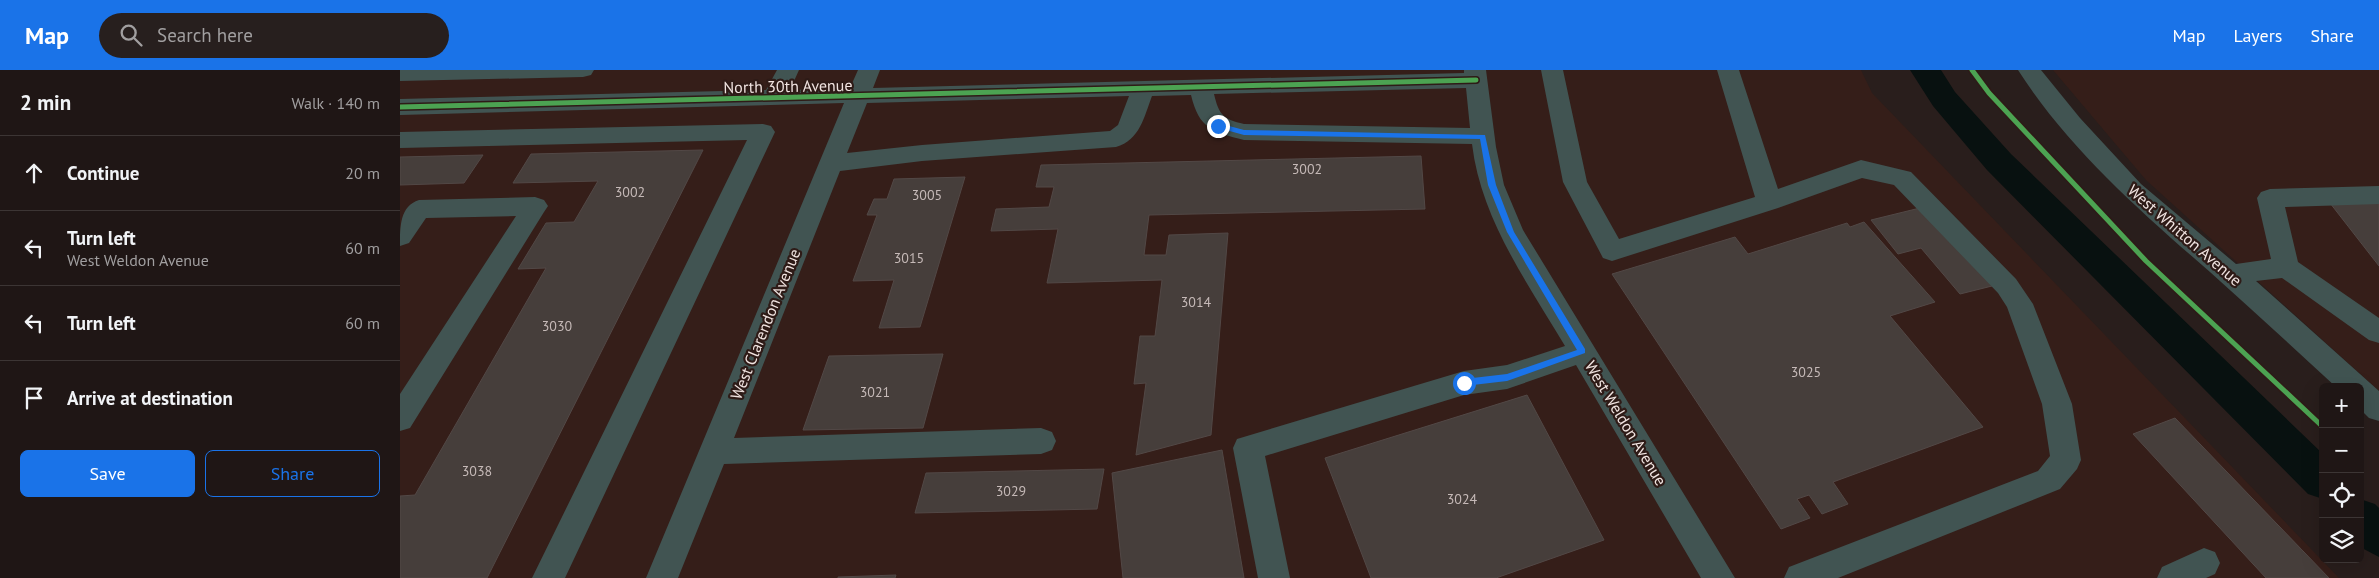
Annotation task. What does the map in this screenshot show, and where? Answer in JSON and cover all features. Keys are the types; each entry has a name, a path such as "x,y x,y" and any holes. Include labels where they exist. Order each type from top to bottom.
{"street":[{"path":"400,74 583,70"},
{"path":"774,98 788,70"},
{"name":"West Clarendon Avenue","path":"662,578 868,70"},
{"path":"1552,70 1575,182 1612,251 1769,202 1861,169 1902,178 2007,286 2019,304 2057,404 2066,460 2049,480 1800,578"},
{"path":"1728,70 1769,202"},
{"name":"West Whitton Avenue","path":"2029,70 2072,124 2132,190 2231,275 2351,383"},
{"name":"North 30th Avenue","path":"400,107 1143,89 1198,82 1475,75"},
{"name":"West Weldon Avenue","path":"1475,75 1492,185 1511,232 1719,578"},
{"path":"1198,82 1207,112 1218,126 1244,132 1483,136"},
{"path":"830,164 922,153 1116,138 1128,129 1143,89"},
{"path":"400,140 763,132 548,578"},
{"path":"2286,268 2270,198 2379,195"},
{"path":"400,236 419,209 535,206 400,419"},
{"path":"2231,275 2286,268 2379,332"},
{"path":"1274,578 1248,448 1464,383 1507,377 1582,351"},
{"path":"2364,395 2379,409"},
{"path":"714,451 1041,441"},
{"path":"2174,578 2204,563"}],"shaded area":[{"path":"400,70 1861,70 1872,93 2319,557 2319,563 2325,563 2339,578 400,578"},
{"path":"2053,70 2379,70 2379,391 2146,180"}],"building":[{"path":"703,150 487,578 400,578 400,496 415,495 546,268 518,269 546,223 574,222 598,181 513,183 531,154"},
{"path":"483,155 464,183 400,185 400,157"},
{"path":"1421,156 1425,209 1149,215 1144,255 1166,255 1169,235 1228,233 1211,435 1136,455 1146,383 1134,384 1140,336 1155,336 1162,280 1047,283 1058,229 991,231 996,209 1049,207 1054,187 1036,187 1041,165"},
{"path":"965,177 920,327 879,328 894,280 853,281 877,215 867,215 874,199 887,199 894,179"},
{"path":"2379,202 2379,266 2330,203"},
{"path":"1924,207 1992,286 1960,294 1921,248 1898,254 1871,220"},
{"path":"1864,222 1935,302 1890,316 1983,427 1833,482 1848,504 1822,514 1809,495 1797,499 1810,518 1781,529 1612,274 1735,237 1748,254 1847,223 1850,227"},
{"path":"943,354 923,428 803,430 829,356"},
{"path":"1527,395 1604,540 1496,578 1371,578 1325,458"},
{"path":"2175,418 2329,578 2266,578 2133,434"},
{"path":"1222,450 1244,578 1123,578 1112,473"},
{"path":"1104,469 1097,509 915,513 926,473"},
{"path":"896,575 895,578 838,578 838,577"}],"waterway":[{"path":"1925,70 1944,99 1999,162 2319,477"},
{"path":"2364,522 2379,537"}],"cycle path":[{"path":"1972,70 1989,93 2146,261 2319,423"},
{"path":"400,107 1476,80"}],"route":[{"path":"1218,126 1244,132 1483,136 1492,185 1511,232 1582,351 1507,377 1464,383"}]}
